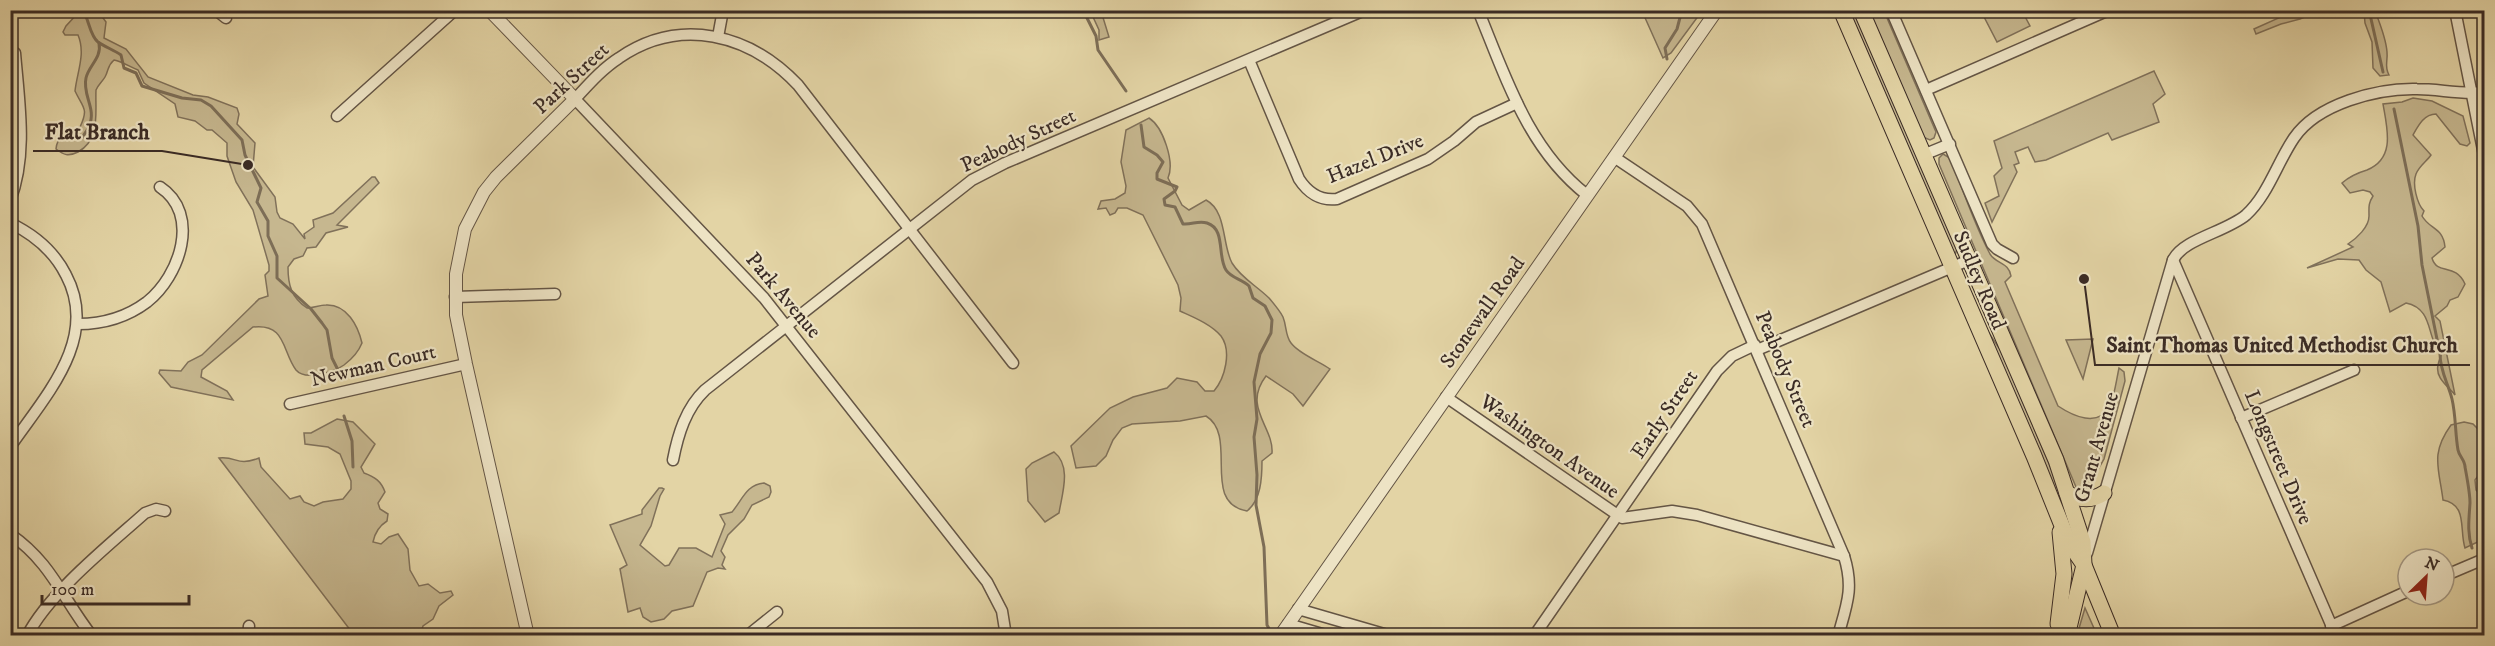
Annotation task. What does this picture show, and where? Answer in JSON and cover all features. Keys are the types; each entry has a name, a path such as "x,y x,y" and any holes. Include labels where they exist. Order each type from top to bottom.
{"main road":[{"name":"Sudley Road","path":"1841,10 2069,543 2084,565 2113,636"},
{"name":"Sudley Road","path":"1861,10 2056,460 2081,535 2084,565"},
{"path":"2067,493 2081,499 2104,493"},
{"path":"2058,517 2064,574 2060,632"},
{"name":"Grant Avenue","path":"2060,632 2069,591 2084,565"}],"street":[{"path":"216,10 226,18"},
{"path":"337,116 455,10"},
{"name":"Park Avenue","path":"489,10 764,298 987,582 997,597 1002,611 1006,636"},
{"path":"718,37 723,10"},
{"name":"Peabody Street","path":"673,460 684,423 697,398 955,193 986,172 1365,10"},
{"path":"1478,10 1517,103 1536,141 1550,159 1587,195"},
{"name":"Stonewall Road","path":"1280,636 1717,10"},
{"path":"1891,10 1992,244 2013,258"},
{"path":"1926,90 2109,10"},
{"path":"2455,10 2484,155"},
{"name":"Park Street","path":"528,636 466,364 455,297 459,250 474,208 496,177 606,68 636,48 667,38 702,35 718,37 755,50 788,74 1013,363"},
{"path":"10,201 18,175 20,149 15,53"},
{"name":"Hazel Drive","path":"1249,60 1299,179 1313,195 1329,199 1337,198 1428,159 1455,141 1476,122 1517,103"},
{"path":"2173,260 2185,247 2220,231 2246,215 2264,192 2294,138 2305,125 2325,110 2352,100 2395,90 2414,88 2471,94 2484,92"},
{"path":"1923,155 1950,144"},
{"name":"Peabody Street","path":"1614,157 1695,214 1702,224 1844,556 1851,585 1850,597 1838,636"},
{"path":"78,324 100,322 124,315 148,301 168,279 180,253 182,224 181,214 172,198 160,187"},
{"path":"10,223 37,239 60,262 73,290 78,324 70,353 62,369 10,447"},
{"name":"Early Street","path":"1534,636 1718,371 1732,356 1969,260"},
{"name":"Longstreet Drive","path":"2173,260 2333,631"},
{"name":"Grant Avenue","path":"2084,565 2173,260"},
{"path":"455,297 555,294"},
{"name":"Newman Court","path":"290,404 466,364"},
{"path":"2241,417 2354,370"},
{"name":"Washington Avenue","path":"1446,397 1618,517 1626,519 1672,511 1697,514 1844,556"},
{"path":"27,636 43,609 145,513 156,509 165,511"},
{"path":"10,534 36,555 92,636"},
{"path":"2456,571 2484,559"},
{"path":"2333,631 2396,597"},
{"path":"1298,609 1391,636"},
{"path":"747,636 777,612"},
{"path":"1288,624 1329,636"}],"shaded area":[{"path":"73,11 98,11 106,22 104,38 126,49 148,77 193,95 208,97 237,108 239,114 237,124 255,143 253,167 275,197 280,218 293,224 305,239 304,234 314,227 313,220 333,213 372,177 375,177 379,183 337,225 348,227 326,233 316,247 307,248 303,256 294,259 288,267 292,290 302,304 307,308 323,305 340,308 346,312 358,330 362,343 359,350 344,365 320,374 300,373 291,363 282,340 272,329 253,327 202,370 201,377 227,391 233,400 171,387 159,373 160,370 181,371 188,362 202,355 259,299 268,296 265,275 269,271 269,265 253,210 236,182 227,156 227,143 212,130 207,130 195,121 178,117 175,104 144,83 138,70 114,60 96,90 96,116 94,132 90,140 78,152 69,155 56,149 61,137 80,127 84,116 84,108 75,91 81,56 80,42 78,35 65,35 63,32 77,14"},
{"path":"1067,11 1101,11 1109,37 1099,40 1099,30 1093,17 1073,17"},
{"path":"1642,11 1702,11 1671,53 1663,58"},
{"path":"1847,11 1855,11 1957,249 1955,255"},
{"path":"1869,11 1884,11 1936,132 1934,138 1930,140 1923,137"},
{"path":"1981,11 2022,11 2030,26 1997,42"},
{"path":"2294,11 2319,11 2256,34 2254,29"},
{"path":"2364,11 2375,11 2385,42 2386,66 2389,75 2380,76 2373,68 2372,42 2365,23"},
{"path":"2154,71 2165,94 2153,104 2159,122 2112,140 2108,133 2046,160 2035,162 2028,147 2015,152 2019,163 2014,165 2017,172 1992,222 1985,203 1999,196 1994,176 2002,168 1994,141"},
{"path":"2413,98 2432,101 2463,116 2470,143 2467,146 2460,144 2436,114 2425,118 2413,135 2431,155 2417,171 2415,188 2417,199 2424,211 2422,216 2444,240 2445,247 2432,258 2438,267 2456,273 2465,284 2458,297 2450,300 2447,306 2435,316 2440,321 2455,395 2438,374 2442,350 2433,341 2422,312 2406,303 2390,312 2381,282 2366,270 2359,260 2338,259 2307,268 2353,247 2348,244 2365,228 2373,196 2370,192 2363,190 2350,193 2342,183 2376,165 2382,158 2387,142 2383,104"},
{"path":"1149,118 1163,137 1169,154 1168,178 1182,205 1189,210 1206,200 1213,205 1221,220 1232,263 1244,278 1277,307 1283,317 1289,340 1295,347 1330,369 1303,406 1293,394 1266,376 1259,387 1258,407 1269,434 1272,453 1262,461 1258,495 1247,511 1233,505 1225,496 1222,483 1220,438 1215,425 1206,416 1180,421 1132,424 1122,428 1113,440 1106,456 1096,466 1076,468 1071,446 1110,408 1133,397 1167,388 1177,378 1197,382 1205,391 1214,391 1226,364 1226,349 1221,336 1207,324 1180,311 1181,298 1178,285 1143,215 1127,208 1118,208 1110,215 1106,208 1098,209 1101,201 1115,199 1125,193 1126,186 1121,162 1126,130"},
{"path":"1943,154 1950,158 1990,254 2010,271 2011,276 2005,282 2058,406 2085,418 2099,417 2110,406 2119,368 2124,372 2125,381 2104,459 2086,491 2076,487 1939,164 1939,158"},
{"path":"1985,327 2001,351 2068,508 2075,540"},
{"path":"2093,339 2083,379 2066,340"},
{"path":"337,419 353,422 375,444 361,467 364,473 382,485 385,492 378,503 380,509 388,514 387,521 378,530 373,542 381,544 389,537 398,534 408,549 410,570 419,586 428,584 440,593 451,591 453,595 439,606 433,619 423,626 420,635 354,635 219,458 246,462 259,458 261,467 290,499 300,496 304,502 314,506 343,499 351,489 351,481 340,454 328,447 305,444 304,433 311,433"},
{"path":"2464,422 2473,424 2484,435 2484,468 2475,480 2476,490 2484,499 2484,539 2465,548 2459,512 2451,503 2443,500 2438,470 2438,453 2444,435 2451,425"},
{"path":"1054,452 1063,465 1063,489 1059,513 1045,522 1028,501 1026,469 1032,463"},
{"path":"764,483 770,486 769,497 752,505 744,519 728,535 721,551 725,557 722,565 725,569 718,568 707,572 693,606 672,611 664,619 651,622 643,617 640,608 628,612 620,569 627,565 610,525 642,514 642,510 659,488 662,488 664,489 651,526 640,545 665,566 669,565 679,548 696,548 712,557 725,524 720,515 732,512 745,493 758,484"},
{"path":"2085,608 2097,635 2077,635"}],"waterway":[{"path":"83,10 95,39 121,55 124,68 136,73 142,86 182,98 201,100 211,106 242,140 245,155 261,188 257,202 268,221 268,236 277,256 277,278 311,309 327,330 332,358 337,368"},
{"path":"1083,10 1096,36 1098,50 1126,91"},
{"path":"1667,59 1665,48 1677,29 1682,10"},
{"path":"2369,10 2383,72"},
{"path":"82,138 91,120 86,78 99,53 99,43"},
{"path":"2394,109 2418,226 2422,265 2441,366 2453,405 2458,450 2465,465 2470,495 2469,531 2472,548"},
{"path":"1141,125 1144,147 1163,162 1157,173 1157,179 1177,187 1164,199 1165,205 1175,207 1183,224 1204,222 1213,226 1219,237 1226,270 1249,286 1253,298 1265,306 1272,320 1271,333 1260,354 1254,382 1257,419 1254,437 1257,475 1256,505 1264,547 1267,625 1271,632"},
{"path":"344,416 352,441 353,467"},
{"path":"2482,575 2484,579"}],"place":[{"name":"Flat Branch","path":"248,165"},
{"name":"Saint Thomas United Methodist Church","path":"2084,279"}]}
